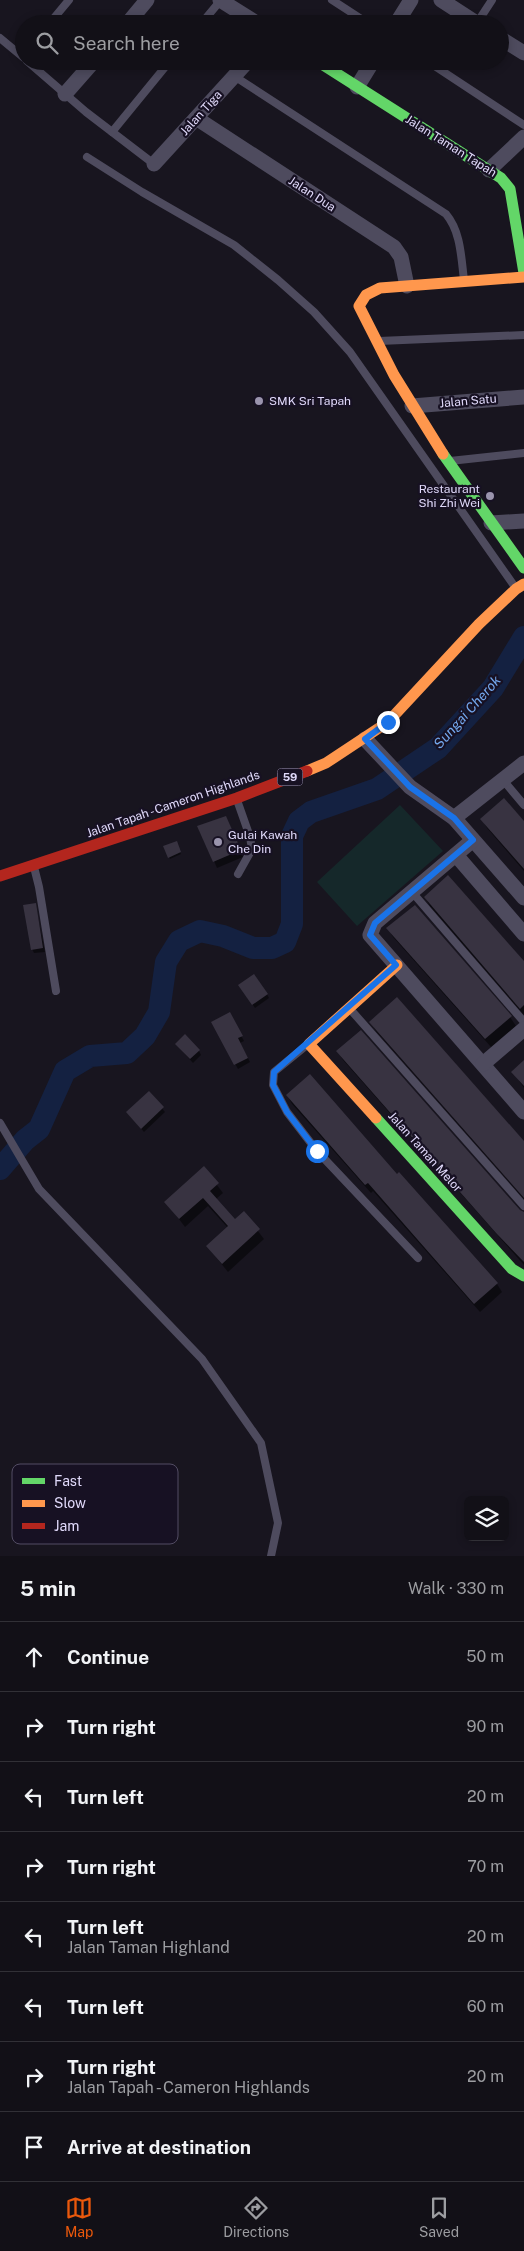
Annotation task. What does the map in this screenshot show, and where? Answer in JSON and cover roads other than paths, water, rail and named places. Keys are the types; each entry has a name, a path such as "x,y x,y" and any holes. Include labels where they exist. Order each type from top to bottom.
{"street":[{"path":"134,15 148,0"},
{"path":"220,0 244,15"},
{"path":"402,15 411,0"},
{"path":"441,0 465,15"},
{"path":"509,44 524,53"},
{"path":"65,94 86,70"},
{"name":"Jalan Tiga","path":"154,164 240,70"},
{"name":"Jalan Taman Tapah","path":"331,70 501,178 510,189 524,273"},
{"path":"358,87 368,70"},
{"name":"Jalan Dua","path":"196,118 394,248 401,257 407,286"},
{"path":"489,170 524,137"},
{"path":"524,277 380,288 366,295 359,306 375,341 412,406 448,461 524,568"},
{"name":"Jalan Satu","path":"412,406 524,397"},
{"path":"491,523 524,521"},
{"name":"Jalan Tapah - Cameron Highlands","path":"0,876 236,798 326,763 388,722 479,624 520,586"},
{"path":"365,739 410,787 454,818 524,898"},
{"path":"454,818 524,763"},
{"path":"473,840 375,923 370,935 524,1112"},
{"path":"456,855 524,934"},
{"path":"308,1044 396,965"},
{"path":"483,1064 524,1029"},
{"name":"Jalan Taman Melor","path":"308,1044 512,1268 524,1276"}],"lane":[{"path":"56,15 69,0"},
{"path":"208,15 220,0"},
{"path":"332,0 355,15"},
{"path":"483,15 492,0"},
{"path":"0,38 15,50"},
{"path":"38,70 65,94 154,164"},
{"path":"112,132 163,70"},
{"path":"441,70 524,125"},
{"path":"234,76 446,214 453,223 457,235 464,282"},
{"path":"87,156 142,192 234,245 314,312 350,352 520,586"},
{"path":"375,341 524,335"},
{"path":"448,461 524,453"},
{"path":"503,780 524,805"},
{"path":"236,798 250,837 252,849 238,874"},
{"path":"33,865 39,887 56,991"},
{"path":"412,892 524,1022"},
{"path":"349,1007 524,1206"},
{"path":"308,1044 274,1072 273,1085 287,1112 317,1151 418,1258"},
{"path":"0,1123 39,1190 202,1359 261,1442 278,1523 271,1556"}],"waterway":[{"name":"Sungai Cherok","path":"0,1169 25,1140 39,1129 65,1071 90,1056 127,1053 145,1036 159,1012 166,962 179,941 200,931 223,936 253,948 272,948 285,942 292,924 292,836 299,821 311,812 377,789 438,748 493,688 524,637"}],"place":[{"name":"SMK Sri Tapah","path":"259,401"},
{"name":"Restaurant Shi Zhi Wei","path":"490,496"},
{"name":"Gulai Kawah Che Din","path":"218,842"}]}
